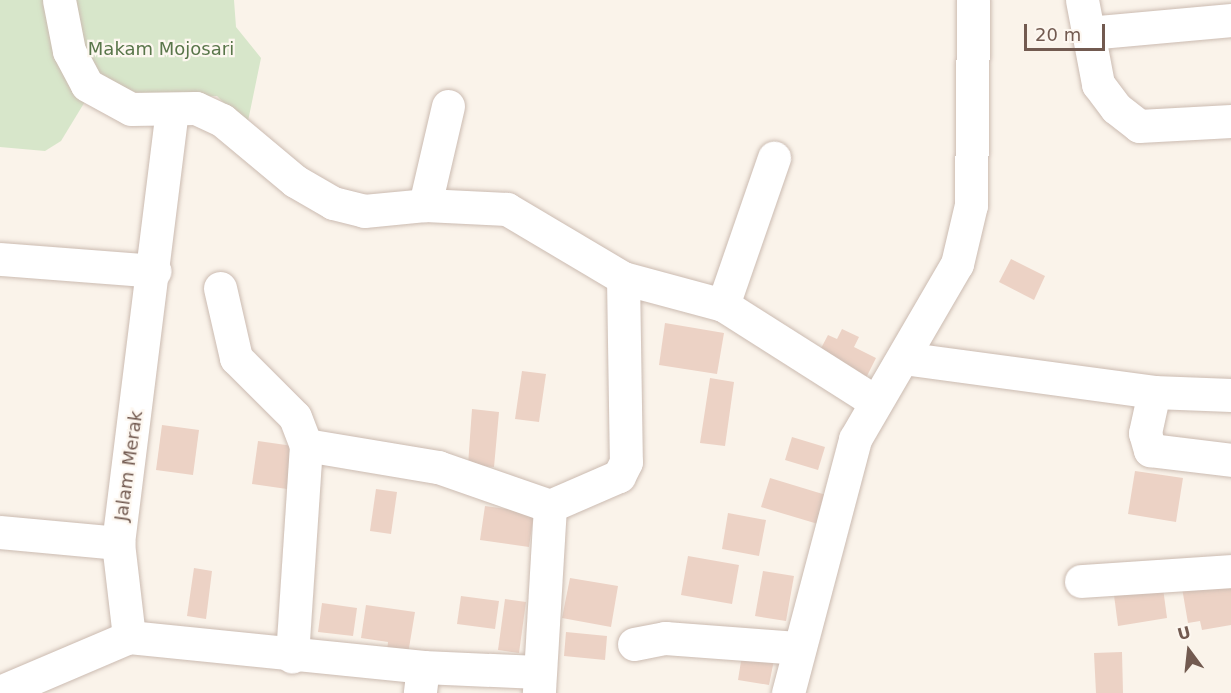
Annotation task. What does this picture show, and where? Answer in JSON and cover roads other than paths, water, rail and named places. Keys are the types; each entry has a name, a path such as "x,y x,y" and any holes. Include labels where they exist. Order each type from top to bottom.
{"street":[{"path":"59,0 69,51 87,85 131,109 196,108 222,120 295,181 333,203 364,211 425,205 507,209 623,278 723,305 874,401"},
{"path":"788,693 797,648 855,439 874,401 903,358 957,264 971,205 973,0"},
{"path":"1082,0 1098,84 1139,126 1231,121"},
{"path":"1088,33 1231,20"},
{"path":"425,205 448,106"},
{"name":"Jalam Merak","path":"0,532 118,543 156,272 171,109"},
{"path":"723,305 774,158"},
{"path":"0,259 156,272"},
{"path":"306,445 438,467 550,506 620,476 626,462 623,278"},
{"path":"220,288 236,358 295,417 306,445 292,657"},
{"path":"903,358 1154,392 1231,395"},
{"path":"1154,392 1145,433 1150,450 1231,460"},
{"path":"0,692 129,637 292,657 421,680 538,682 550,506"},
{"path":"118,543 129,637"},
{"path":"1081,581 1231,571"},
{"path":"634,644 665,638 797,648"}],"park label":[{"name":"Makam Mojosari","path":"161,49"}]}
